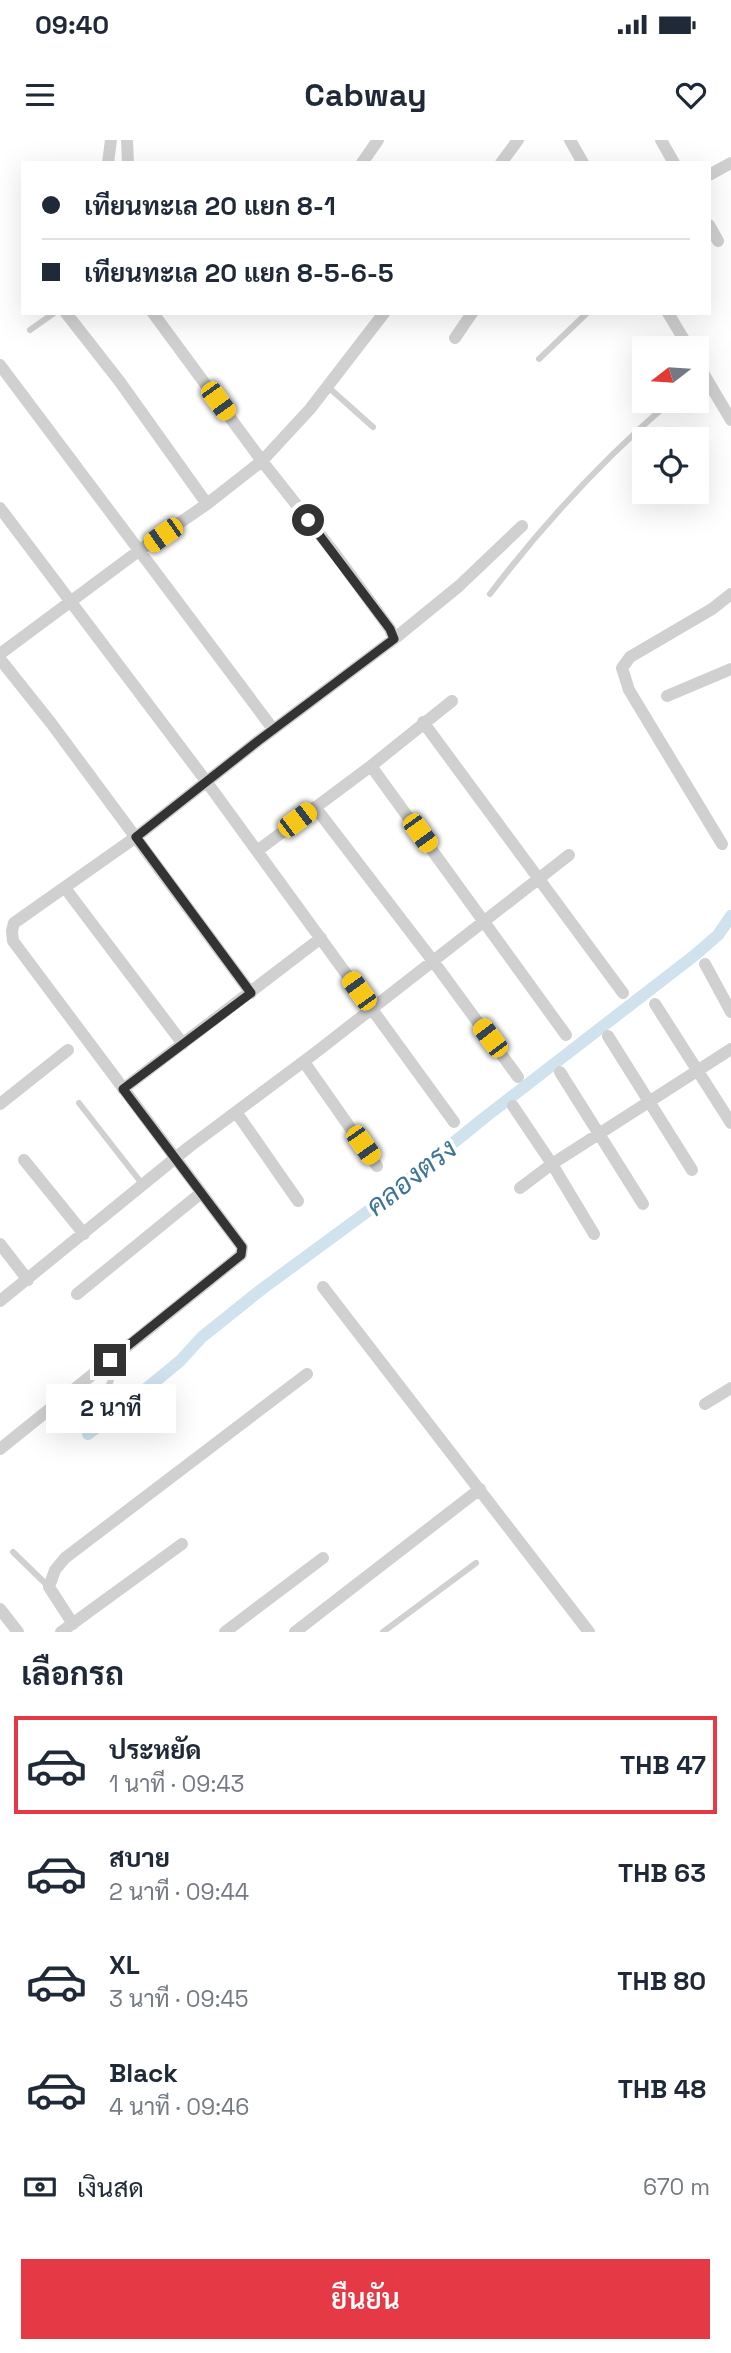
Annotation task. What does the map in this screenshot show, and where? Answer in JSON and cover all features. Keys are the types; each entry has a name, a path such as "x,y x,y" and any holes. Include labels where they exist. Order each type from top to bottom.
{"street":[{"path":"108,161 111,140"},
{"path":"127,140 128,161"},
{"path":"363,161 378,140"},
{"path":"502,161 518,140"},
{"path":"578,155 588,140"},
{"path":"661,140 673,161"},
{"path":"711,174 731,163"},
{"path":"711,229 718,241"},
{"path":"68,315 120,382 208,504"},
{"path":"154,315 390,629 389,643"},
{"path":"251,993 0,657 262,461 310,409 382,315"},
{"path":"455,338 471,315"},
{"path":"669,315 682,336"},
{"path":"0,365 273,729"},
{"path":"709,384 731,419"},
{"path":"0,508 206,781 454,1122"},
{"path":"0,1449 241,1255 242,1247 13,941 15,923 136,837 273,729 389,643 459,586 522,526"},
{"path":"722,844 629,690 622,668 630,657 712,609 731,594"},
{"path":"667,696 731,668"},
{"path":"257,851 372,766 452,701"},
{"path":"423,722 623,993"},
{"path":"372,766 566,1035"},
{"path":"315,807 519,1077"},
{"path":"0,1301 175,1158 304,1062 569,855"},
{"path":"65,888 183,1044"},
{"path":"123,1089 321,938"},
{"path":"705,964 731,1012"},
{"path":"655,1004 731,1123"},
{"path":"608,1036 692,1170"},
{"path":"520,1188 552,1164 731,1049"},
{"path":"0,1104 68,1050"},
{"path":"304,1062 377,1166"},
{"path":"561,1072 643,1204"},
{"path":"513,1106 594,1234"},
{"path":"236,1112 298,1201"},
{"path":"24,1160 84,1234"},
{"path":"77,1294 201,1193"},
{"path":"0,1244 28,1280"},
{"path":"323,1287 590,1632"},
{"path":"182,1544 64,1630 49,1587 55,1570 65,1558 307,1374"},
{"path":"705,1404 731,1388"},
{"path":"295,1632 480,1489"},
{"path":"225,1632 323,1558"},
{"path":"0,1609 18,1632"}],"lane":[{"path":"30,330 51,315"},
{"path":"539,359 585,315"},
{"path":"327,386 373,427"},
{"path":"489,594 563,503 656,413"},
{"path":"79,1103 143,1185"},
{"path":"74,1410 108,1387 114,1375 110,1360"},
{"path":"13,1552 49,1587"},
{"path":"383,1632 476,1563"}],"waterway":[{"name":"คลองตรง","path":"88,1434 180,1361 202,1337 262,1289 383,1200 484,1118 695,955 718,935 731,916"}],"route":[{"path":"110,1360 243,1251 123,1089 251,993 136,837 394,639 390,629 308,520"}]}
